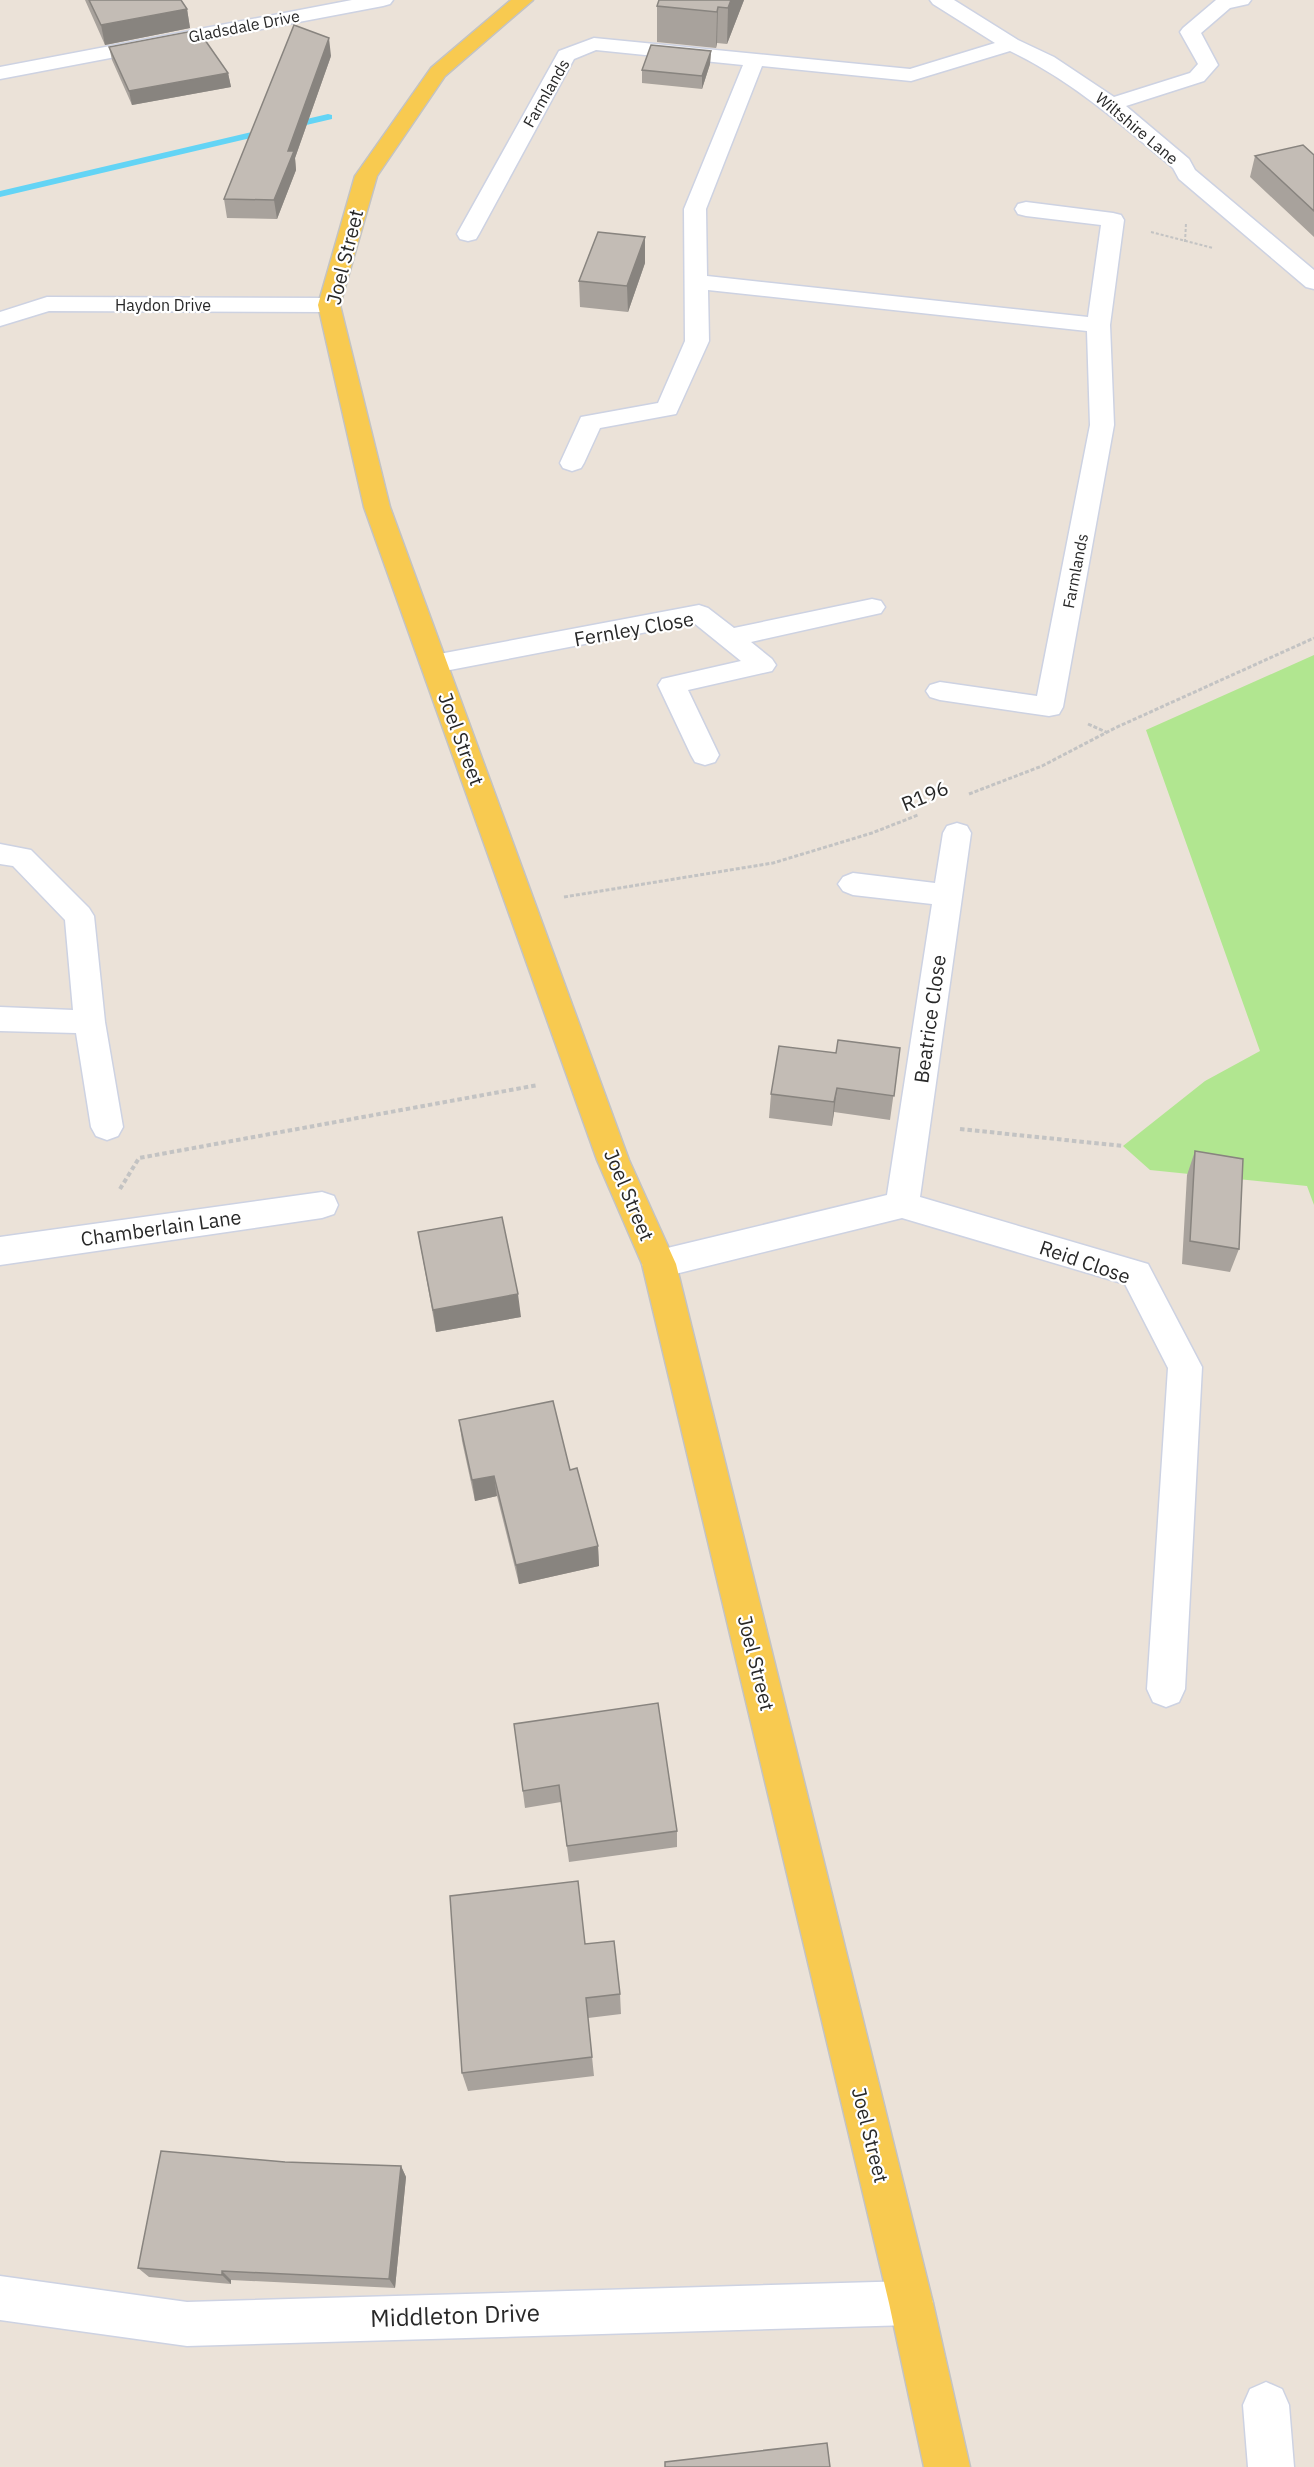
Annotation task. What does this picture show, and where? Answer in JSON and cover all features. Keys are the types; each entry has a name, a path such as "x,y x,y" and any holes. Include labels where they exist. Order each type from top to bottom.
{"main road":[{"name":"Joel Street","path":"523,0 438,72 366,176 329,305 377,507 613,1160 659,1264 911,2302 947,2467"}],"street":[{"name":"Gladsdale Drive","path":"0,73 383,0"},
{"name":"Wiltshire Lane","path":"940,0 1011,44 1047,61 1111,104 1181,164 1196,182 1314,282"},
{"path":"1111,104 1197,76 1208,65 1190,32 1224,3 1241,0"},
{"name":"Farmlands","path":"468,234 566,55 594,44 911,75 1011,44"},
{"path":"572,463 590,422 668,409 697,341 698,282 695,209 755,59"},
{"path":"1026,209 1113,220"},
{"name":"Farmlands","path":"940,691 1049,707 1102,425 1098,325 1113,220"},
{"path":"698,282 1098,325"},
{"name":"Haydon Drive","path":"0,319 47,304 329,305"},
{"path":"730,638 872,606"},
{"name":"Fernley Close","path":"434,664 699,614 763,665 672,685 705,755"},
{"name":"Beatrice Close","path":"902,1205 957,833"},
{"path":"0,854 21,857 79,916 90,1022 106,1127"},
{"path":"853,884 948,895"},
{"path":"0,1018 90,1022"},
{"name":"Chamberlain Lane","path":"0,1251 322,1205"},
{"path":"659,1264 902,1205"},
{"name":"Reid Close","path":"902,1205 1136,1275 1185,1367 1166,1689"},
{"name":"Middleton Drive","path":"0,2298 187,2324 911,2302"},
{"path":"1266,2405 1271,2467"}],"path":[{"path":"1113,220 1217,249"},
{"name":"R196","path":"961,798 1042,766 1115,728 1314,638"},
{"name":"R196","path":"522,903 773,863 872,833 928,811"},
{"path":"90,1239 139,1158 583,1076"},
{"path":"915,1124 1123,1146"}],"green space":[{"path":"1314,655 1314,1205 1307,1186 1150,1170 1123,1146 1205,1081 1260,1051 1146,730"}],"building":[{"path":"89,0 181,0 187,9 101,25"},
{"path":"659,0 731,0 728,8 718,7 717,12 657,6"},
{"path":"294,25 329,38 288,151 294,151 274,200 224,199"},
{"path":"198,30 228,73 129,91 109,47"},
{"path":"651,45 711,51 702,76 642,70"},
{"path":"1303,145 1314,155 1314,211 1255,156"},
{"path":"598,232 645,237 627,286 579,281"},
{"path":"838,1040 900,1048 894,1096 837,1088 834,1102 771,1094 779,1046 836,1053"},
{"path":"1195,1151 1243,1159 1239,1249 1190,1241"},
{"path":"502,1217 518,1294 433,1310 418,1232"},
{"path":"553,1401 570,1470 577,1468 598,1546 516,1565 494,1476 472,1480 459,1420"},
{"path":"658,1703 677,1831 567,1846 559,1785 523,1791 514,1724"},
{"path":"578,1881 585,1944 614,1941 620,1994 586,1998 592,2057 462,2073 450,1896"},
{"path":"161,2151 285,2162 401,2166 389,2279 222,2271 222,2275 138,2268"},
{"path":"827,2443 830,2467 665,2467 665,2462"}],"waterway":[{"path":"0,194 328,117"}]}
